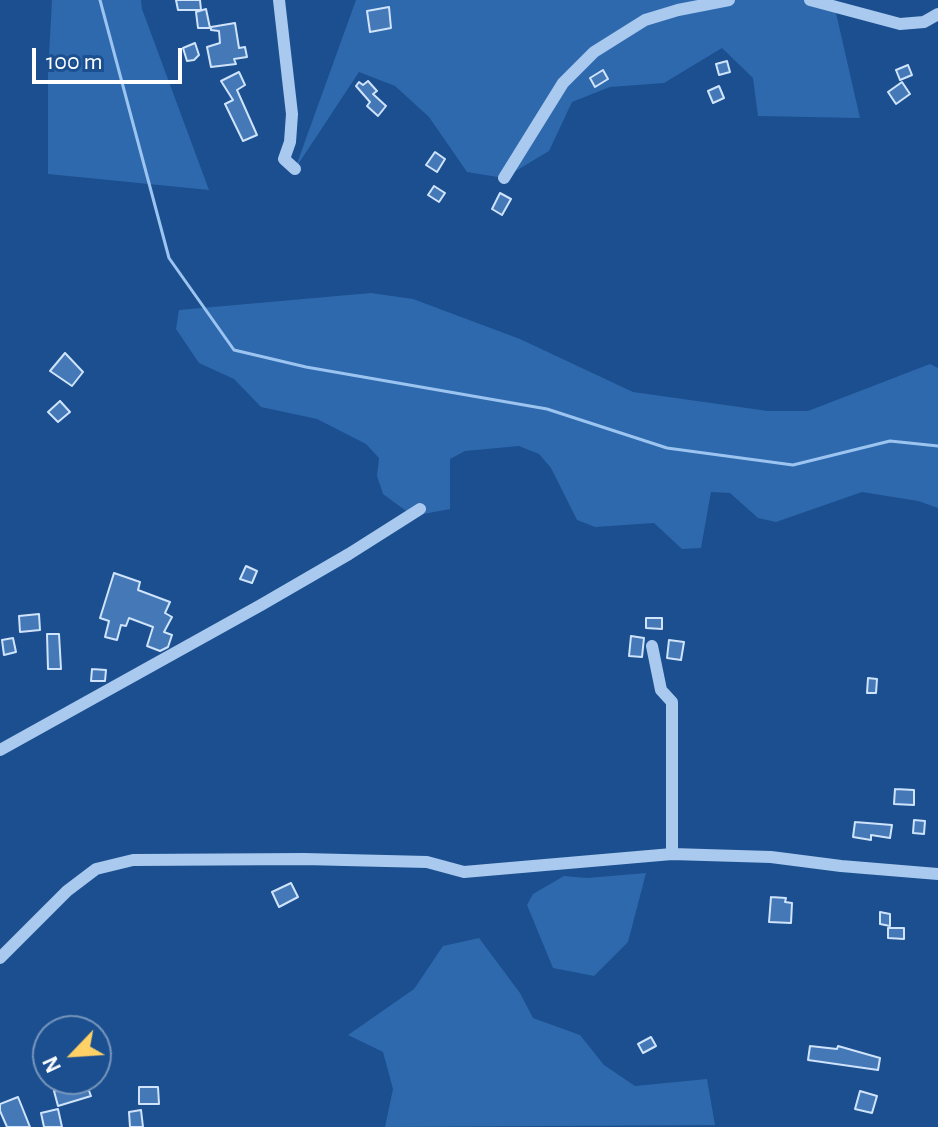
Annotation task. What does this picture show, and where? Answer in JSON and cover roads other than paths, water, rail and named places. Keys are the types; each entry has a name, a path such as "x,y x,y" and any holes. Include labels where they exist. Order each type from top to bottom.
{"street":[{"path":"279,0 292,114 290,142 284,159 295,169"},
{"path":"504,178 563,83 594,52 645,20 729,0"},
{"path":"810,0 900,24 924,22 938,14"},
{"path":"0,750 274,598 420,509"},
{"path":"652,646 661,690 672,702 672,854"},
{"path":"0,958 67,891 96,869 133,860 427,862 464,872 672,854 771,857 938,874"}],"waterway":[{"path":"100,0 169,258 234,350 306,367 547,409 667,448 793,465 890,441 938,446"}]}
